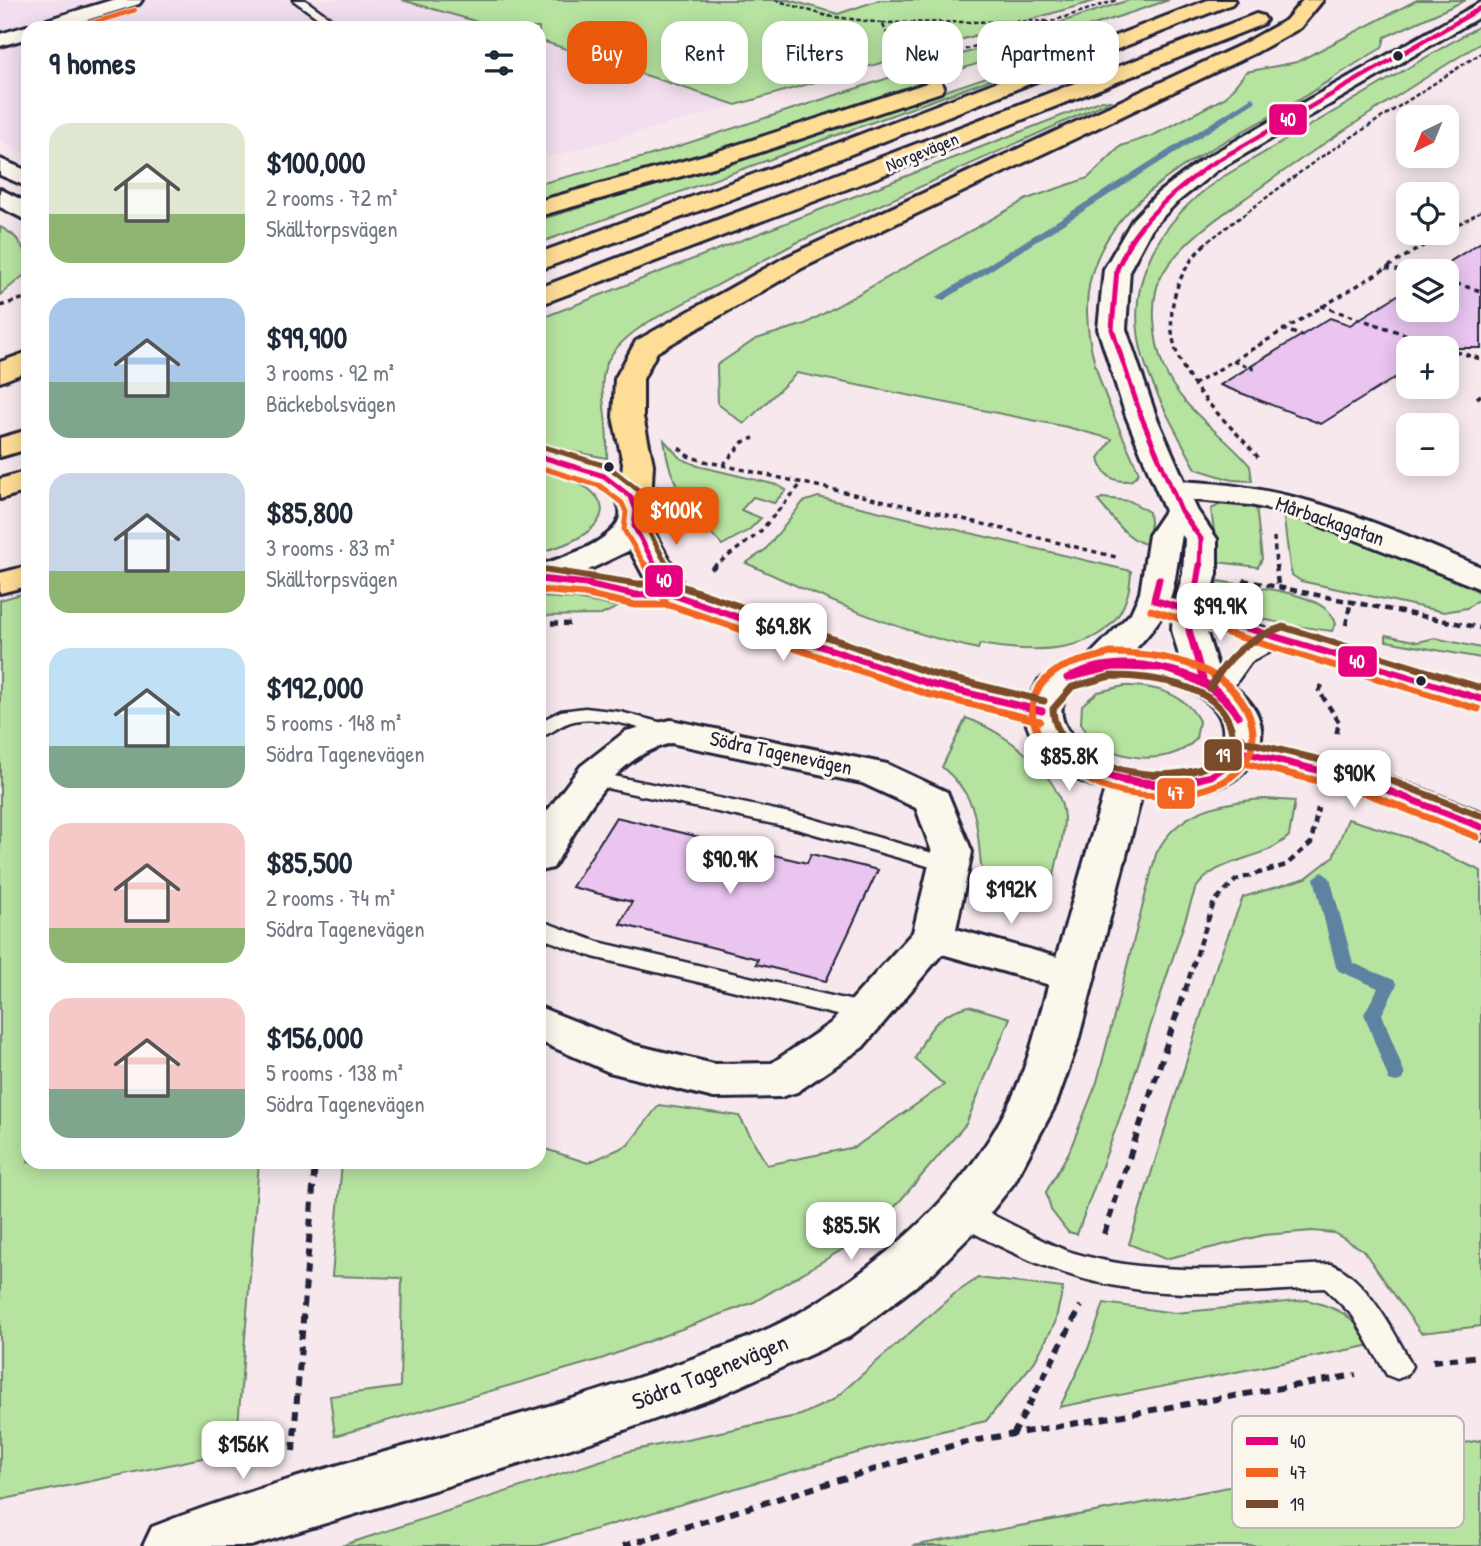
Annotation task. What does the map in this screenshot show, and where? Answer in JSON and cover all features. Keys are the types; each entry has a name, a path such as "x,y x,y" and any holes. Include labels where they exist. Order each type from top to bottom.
{"highway":[{"path":"1119,23 1187,0"},
{"name":"Norgevägen","path":"546,259 828,155 1225,0"},
{"name":"Norgevägen","path":"546,294 865,174 1303,0"},
{"path":"635,514 638,464 628,417 629,379 646,347 793,263 1250,48 1293,24 1313,0"},
{"path":"546,207 720,158 944,84"},
{"path":"0,373 21,363"},
{"path":"0,448 21,441"},
{"path":"0,490 21,482"},
{"path":"0,583 21,578"}],"street":[{"path":"63,21 132,0"},
{"path":"1212,688 1193,651 1190,610 1200,574 1202,539 1177,500 1141,416 1112,329 1117,269 1135,234 1167,198 1208,166 1479,11"},
{"path":"0,166 21,176"},
{"path":"0,196 21,210"},
{"path":"546,458 584,467 623,488 671,594"},
{"name":"Mårbackagatan","path":"1177,500 1206,491 1272,499 1315,510 1481,579"},
{"path":"1098,667 1146,617 1157,583 1165,535 1177,500"},
{"path":"546,575 596,556 619,542 635,514"},
{"path":"546,578 636,595 671,594 930,684 1042,711"},
{"path":"1133,664 1152,666 1212,688 1230,703 1243,727 1240,751 1224,768 1197,781 1163,786 1126,782 1091,771 1063,754 1046,733 1042,711 1044,701 1058,683 1098,667 1133,664"},
{"name":"Södra Tagenevägen","path":"546,843 590,778 639,740 671,731 873,773 933,801 953,852 933,937 847,1035 780,1080 715,1081 625,1060 546,1026"},
{"path":"1240,751 1366,782 1481,827"},
{"name":"Södra Tagenevägen","path":"172,1546 294,1505 591,1418 778,1347 831,1321 916,1257 962,1213 997,1169 1033,1104 1054,1045 1126,782"},
{"path":"933,937 1071,976"}],"lane":[{"path":"298,0 328,21"},
{"path":"1157,583 1190,610 1335,652 1481,699"},
{"path":"1212,688 1250,651 1283,637"},
{"path":"546,724 550,720 597,712 671,731"},
{"path":"590,778 799,822 949,865"},
{"path":"546,931 593,949 866,1013"},
{"path":"962,1213 1018,1244 1091,1270 1152,1278 1331,1276 1363,1308 1397,1366"}],"path":[{"path":"775,0 827,16 881,23 977,22"},
{"path":"1278,586 1269,473 1256,454 1216,415 1193,385 1176,351 1170,319 1177,286 1192,258 1225,227 1291,178 1481,53"},
{"path":"1459,224 1481,211"},
{"path":"1193,385 1320,305 1423,245"},
{"path":"1385,267 1396,270"},
{"path":"1459,285 1481,291"},
{"path":"0,306 21,299"},
{"path":"1320,305 1409,336"},
{"path":"1281,329 1303,336"},
{"path":"1459,353 1481,359"},
{"path":"1232,360 1254,369"},
{"path":"723,466 743,442 754,438"},
{"path":"676,445 688,456 1157,583"},
{"path":"1200,574 1351,600 1481,628"},
{"path":"1013,1435 1080,1310 1214,902 1236,880 1286,865 1311,843 1323,771 1339,722 1319,691 1345,632 1351,600"},
{"path":"294,1505 292,1428 314,1169"},
{"path":"623,1546 961,1443 1296,1387 1397,1366"}],"shaded area":[{"path":"0,0 402,0 475,21 21,21 21,152 0,139"},
{"path":"546,42 567,49 567,84 647,84 647,76 661,80 661,84 672,84 736,105 546,158"}],"green space":[{"path":"402,0 789,0 838,14 879,0 1098,0 1026,21 977,21 977,35 963,39 963,21 882,21 882,63 868,67 868,21 762,21 762,84 808,84 736,105 672,84 748,84 748,21 661,21 661,80 647,76 647,21 567,21 567,49 546,42 546,21 475,21"},
{"path":"1129,0 1169,0 1106,21 1064,21"},
{"path":"1417,0 1466,0 1385,37 1382,48 1287,107 1188,163 1129,211 1106,240 1092,274 1087,312 1089,333 1092,354 1105,395 1139,473 1132,480 1114,479 1103,469 1099,458 1112,439 1067,427 797,373 744,424 718,404 717,365 756,339 805,324 1027,199 1088,178 1121,146 1154,135 1226,97 1246,72 1297,62"},
{"path":"1481,25 1481,43 1338,134 1204,228 1182,249 1163,273 1155,294 1154,319 1163,366 1170,381 1191,408 1250,466 1252,481 1232,480 1196,469 1154,386 1143,357 1138,329 1142,278 1164,233 1180,213 1221,178"},
{"path":"977,49 977,64 963,69 963,54"},
{"path":"882,80 882,84 916,84 706,154 546,198 546,182 648,156"},
{"path":"977,80 978,84 546,240 546,218 792,143"},
{"path":"1102,100 1110,101 796,243 650,321 613,352 606,366 603,397 607,458 546,446 546,316"},
{"path":"0,227 21,244 21,278 0,295"},
{"path":"664,440 680,458 698,466 777,485 786,490 774,503 753,497 741,510 761,518 749,530 722,545 683,498 671,472"},
{"path":"546,473 590,490 600,501 602,512 588,531 546,550"},
{"path":"818,497 1131,571 1126,599 1115,620 1098,634 1078,643 1029,649 980,644 978,649 889,623 831,601 746,563 765,550 803,502"},
{"path":"1102,498 1130,501 1149,512 1152,544 1137,541 1122,529 1098,501"},
{"path":"1225,502 1256,506 1262,559 1258,567 1218,562 1211,509"},
{"path":"1283,512 1459,581 1481,593 1480,599 1467,608 1444,612 1301,581 1292,575"},
{"path":"1219,581 1303,597 1319,604 1330,613 1336,624 1332,631 1250,616 1222,604 1215,597 1216,583"},
{"path":"21,594 21,1169 258,1169 236,1451 0,1500 0,600"},
{"path":"546,597 576,599 618,607 601,615 546,616"},
{"path":"1386,635 1418,642 1435,638 1481,648 1481,658 1386,641"},
{"path":"1124,686 1157,689 1177,697 1193,711 1199,721 1196,739 1184,749 1152,758 1118,753 1102,746 1090,736 1081,723 1082,705 1098,692"},
{"path":"966,718 997,733 1028,756 1042,770 1061,802 1064,818 1062,840 1052,882 1042,901 1012,902 985,888 973,809 957,781 942,767"},
{"path":"1265,799 1295,801 1289,836 1278,845 1214,871 1195,890 1127,1098 1077,1234 1068,1232 1051,1210 1046,1192 1069,1152 1097,1082 1156,854 1165,839 1188,818 1217,806"},
{"path":"1348,819 1410,838 1481,871 1481,1326 1421,1333 1363,1250 1334,1233 1312,1231 1264,1235 1165,1259 1129,1244 1218,961 1243,897 1306,878 1333,857"},
{"path":"969,1006 1010,1018 966,1124 875,1230 754,1302 601,1359 335,1436 330,1396 400,1387 402,1278 332,1276 341,1169 546,1169 546,1149 588,1163 628,1145 659,1105 739,1116 767,1165 855,1147 944,1085 915,1059 924,1039 935,1024 958,1009"},
{"path":"978,1278 1063,1288 1055,1323 1035,1361 986,1421 898,1441 538,1546 341,1546 630,1451 801,1415 833,1400 953,1295"},
{"path":"1307,1300 1345,1315 1359,1327 1372,1345 1060,1407 1088,1349 1104,1303 1175,1313"},
{"path":"1481,1440 1481,1546 912,1546 1232,1486 1232,1528 1464,1528 1464,1443"}],"building":[{"path":"1481,242 1481,348 1459,348 1459,336 1396,336 1396,377 1321,424 1220,385 1330,318 1350,325 1396,296 1396,322 1459,322 1459,259 1454,259"},
{"path":"616,817 807,863 811,854 878,870 826,981 756,964 758,959 620,924 632,902 572,887"}],"waterway":[{"path":"940,298 1252,100"},
{"path":"1322,878 1345,967 1388,985 1373,1014 1396,1075"}],"transit line":[{"name":"40","path":"1204,683 1189,630 1190,610 1200,574 1201,539 1181,511 1141,416 1112,329 1117,269 1142,224 1167,198 1208,166 1481,8"},
{"name":"47","path":"99,21 135,10"},
{"name":"19","path":"546,448 609,467 638,490 647,509 645,524 678,585 933,674 1044,701"},
{"name":"40","path":"546,458 604,476 631,497 636,510 634,526 671,594 930,684 1042,711"},
{"name":"47","path":"546,469 600,486 622,503 626,512 624,530 667,604 927,694 1040,721"},
{"name":"19","path":"546,570 588,574 637,584 673,584 720,600"},
{"name":"40","path":"1159,579 1154,600 1481,699"},
{"name":"40","path":"546,580 586,584 636,595 671,594 717,610"},
{"name":"47","path":"546,591 584,594 635,605 669,605 714,620"},
{"name":"47","path":"1151,610 1478,709"},
{"name":"19","path":"1210,688 1239,649 1259,636 1283,627 1481,688"},
{"name":"47","path":"1110,653 1171,659 1210,673 1227,684 1240,699 1253,725 1253,749 1242,767 1231,777 1209,788 1155,796 1110,789 1073,771 1045,747 1031,719 1035,692 1060,669 1110,653"},
{"name":"40","path":"1067,678 1101,665 1137,664 1161,668"},
{"name":"40","path":"1067,678 1090,670 1113,667 1161,668"},
{"name":"40","path":"1161,668 1195,677 1216,689 1238,716"},
{"name":"40","path":"1161,668 1214,690 1238,716"},
{"name":"19","path":"1111,676 1167,681 1205,697 1223,713 1230,724 1232,738 1227,751 1202,768 1166,774 1119,770 1081,752 1059,732 1053,709 1072,687 1111,676"},
{"name":"40","path":"1211,776 1232,762 1239,751 1242,738"},
{"name":"19","path":"1243,741 1369,772 1481,816"},
{"name":"40","path":"1240,751 1366,782 1481,827"},
{"name":"40","path":"1072,759 1105,775 1140,783 1175,783 1211,776"},
{"name":"40","path":"1072,759 1104,776 1139,785 1176,785 1211,776"},
{"name":"47","path":"1237,761 1363,792 1477,837"}]}
